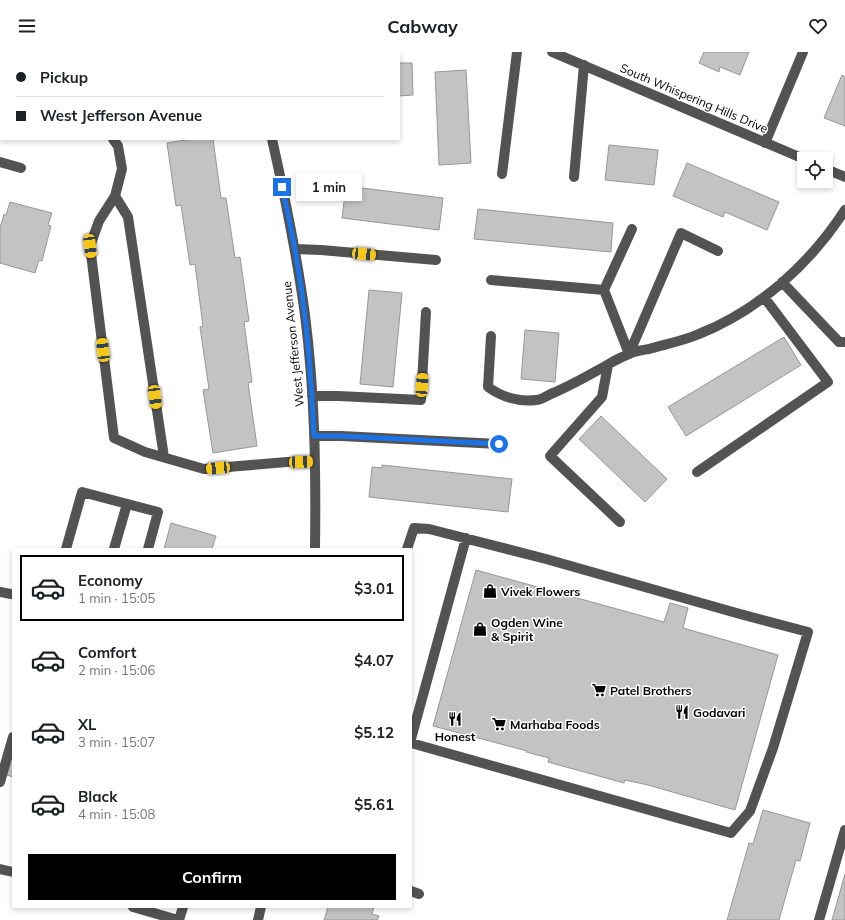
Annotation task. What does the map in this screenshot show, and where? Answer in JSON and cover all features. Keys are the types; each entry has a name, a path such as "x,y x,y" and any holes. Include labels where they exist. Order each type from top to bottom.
{"street":[{"path":"502,174 517,52"},
{"name":"South Whispering Hills Drive","path":"552,52 797,156"},
{"path":"765,142 803,52"},
{"path":"574,177 584,65"},
{"path":"115,140 118,146 122,169 115,196 99,221 90,246 114,438 145,452 204,469 287,462 315,462"},
{"name":"West Jefferson Avenue","path":"272,140 295,249 305,316 311,378 314,436 315,548"},
{"path":"0,162 21,168"},
{"path":"833,172 845,177"},
{"path":"115,196 128,217 164,457"},
{"path":"490,336 488,387 496,393 516,400 538,400 629,354 677,342 699,334 746,309 764,297 801,265 818,247 845,210"},
{"path":"629,354 604,290 632,229"},
{"path":"629,354 681,233 718,251"},
{"path":"295,249 436,260"},
{"path":"491,280 604,290"},
{"path":"782,282 839,342 845,342"},
{"path":"697,472 828,382 764,297"},
{"path":"312,396 421,400 426,312"},
{"path":"608,365 602,398 550,456 620,522"},
{"path":"314,436 499,444"},
{"path":"66,548 82,492 158,512 148,548"},
{"path":"114,548 127,504"},
{"path":"407,548 414,528 429,529 546,559 808,632 773,748 750,811 731,833 412,743"},
{"path":"412,735 466,538"},
{"path":"0,592 10,594"},
{"path":"0,782 12,740"},
{"path":"819,920 845,830"},
{"path":"0,869 12,872"},
{"path":"137,908 179,920 183,908"},
{"path":"258,920 261,908"}],"building":[{"path":"704,52 749,52 740,75 720,67 719,72 699,63"},
{"path":"400,63 412,63 413,95 400,96"},
{"path":"466,70 471,163 439,165 435,72"},
{"path":"842,75 845,77 845,126 824,118"},
{"path":"186,140 213,140 221,198 226,198 235,258 240,257 249,321 244,322 252,382 248,383 257,446 213,453 203,390 209,389 200,327 203,326 195,264 190,265 181,205 176,206 167,143"},
{"path":"609,145 658,150 654,185 605,180"},
{"path":"687,163 779,202 767,230 725,212 723,217 673,196"},
{"path":"346,186 443,198 439,230 342,218"},
{"path":"10,202 52,213 48,225 51,226 42,261 39,260 35,273 0,263 0,228 4,214 6,215"},
{"path":"478,209 613,223 611,252 474,239"},
{"path":"369,290 402,293 393,387 360,384"},
{"path":"525,330 559,333 555,382 521,379"},
{"path":"784,337 801,365 686,436 668,407"},
{"path":"601,416 667,479 645,502 579,439"},
{"path":"382,465 512,479 508,512 369,497 372,467 382,468"},
{"path":"171,523 216,536 212,548 164,548"},
{"path":"476,570 664,622 670,603 688,608 683,628 778,655 735,810 648,785 625,780 624,783 548,762 549,758 526,752 527,751 433,726"},
{"path":"12,746 12,777 4,774"},
{"path":"763,810 810,823 800,861 796,860 779,920 727,920 749,843 753,844"},
{"path":"845,874 845,920 832,920"},
{"path":"328,908 374,908 372,914 379,916 377,920 324,920"}],"place":[{"name":"Vivek Flowers","path":"490,591"},
{"name":"Ogden Wine & Spirit","path":"480,629"},
{"name":"Patel Brothers","path":"599,690"},
{"name":"Godavari","path":"682,712"},
{"name":"Honest","path":"455,719"},
{"name":"Marhaba Foods","path":"499,724"}],"route":[{"path":"282,187 295,249 305,316 311,378 314,436 499,444"}]}
